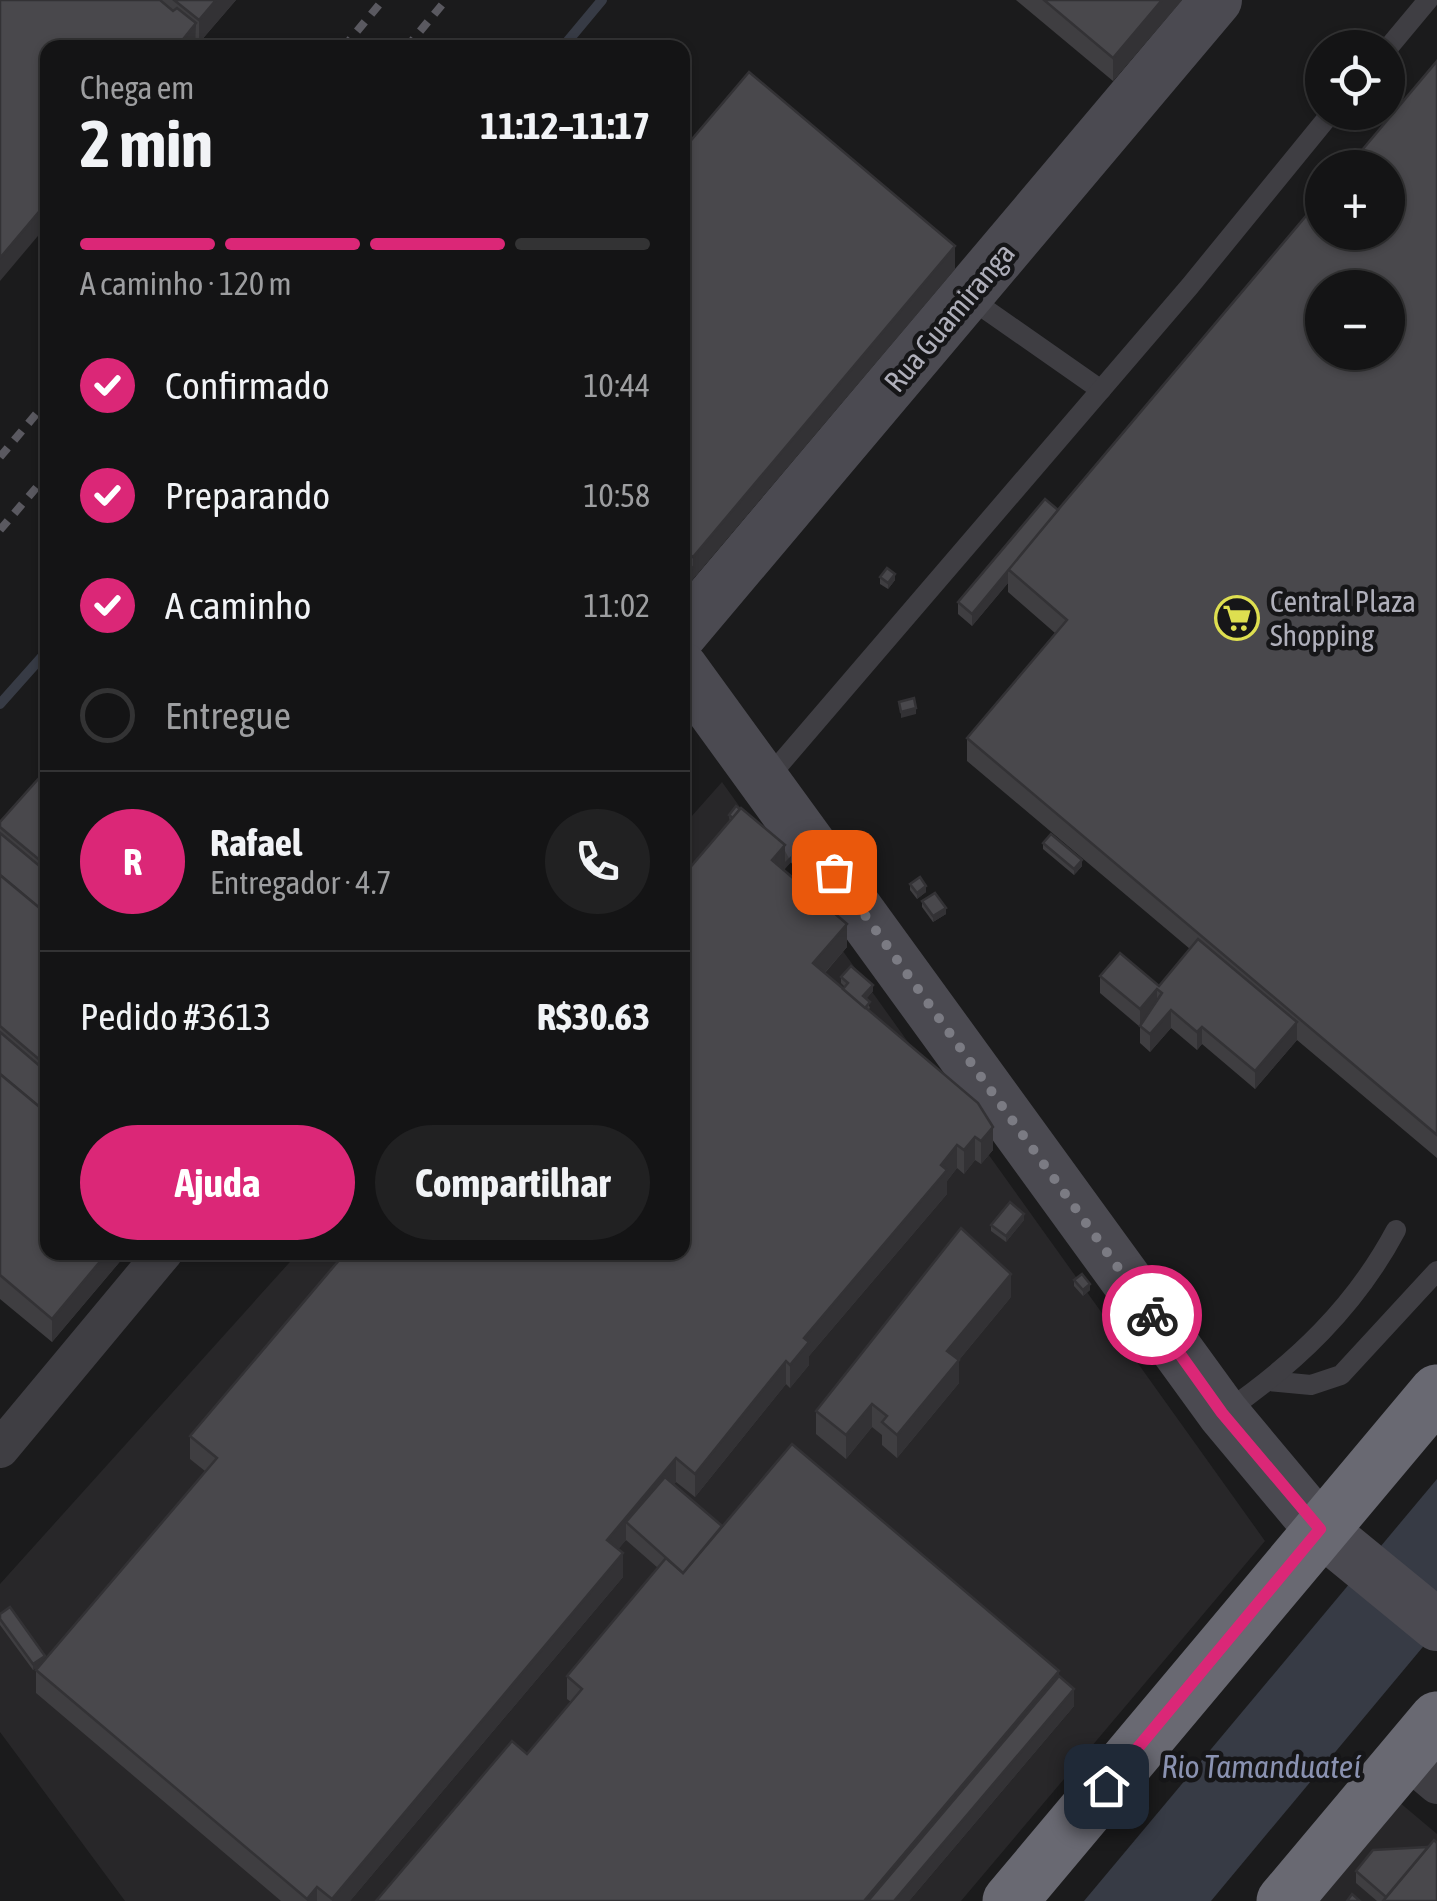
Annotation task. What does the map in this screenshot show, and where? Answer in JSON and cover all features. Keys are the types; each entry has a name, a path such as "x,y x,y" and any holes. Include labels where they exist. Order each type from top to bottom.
{"highway":[{"path":"1010,1901 1337,1544 1437,1392"},
{"path":"1284,1901 1426,1754"}],"street":[{"name":"Rua Guamiranga","path":"690,624 1216,0"},
{"path":"690,678 767,779 1222,1413 1337,1544 1437,1625"},
{"path":"0,1449 157,1260"}],"lane":[{"path":"1403,30 1428,0"},
{"path":"767,779 1101,390 1317,130"},
{"path":"967,296 1101,390"},
{"path":"1222,1413 1268,1381 1326,1329 1357,1294 1396,1230"},
{"path":"1268,1381 1311,1385 1341,1375 1437,1271"}],"shaded area":[{"path":"722,782 1265,1541 961,1901 125,1901 0,1732 0,1584 292,1260 690,1260 690,818"},
{"path":"1399,1802 1437,1834 1437,1901 1318,1901"}],"water":[{"name":"Rio Tamanduateí","path":"1437,1479 1437,1630 1211,1901 1084,1901"}],"building":[{"path":"0,0 160,0 173,11 177,8 196,23 182,40 40,40 40,210 0,258"},
{"path":"174,0 216,0 199,20"},
{"path":"1044,0 1162,0 1113,58"},
{"name":"Central Plaza Shopping","path":"1437,61 1437,1135 967,738 1067,620 1008,569 1305,217 1305,250 1405,250 1405,150 1362,150 1379,130 1405,130 1405,99"},
{"path":"749,72 955,246 693,557 690,555 690,142"},
{"path":"1045,499 1058,510 972,614 958,602"},
{"path":"887,568 895,574 888,583 880,577"},
{"path":"914,698 916,708 901,712 899,702"},
{"path":"40,777 40,860 0,827 0,822"},
{"path":"741,808 785,845 772,860 847,924 813,963 978,1103 993,1127 981,1141 975,1137 964,1150 957,1145 941,1165 947,1170 804,1338 809,1342 790,1365 786,1361 695,1474 676,1458 607,1540 623,1553 332,1899 317,1887 307,1899 36,1670 217,1458 190,1436 339,1260 690,1260 690,868"},
{"path":"0,833 40,866 40,908 0,875"},
{"path":"1051,834 1082,860 1074,869 1043,843"},
{"path":"0,875 40,908 40,1060 0,1026"},
{"path":"920,877 926,886 917,893 910,884"},
{"path":"935,893 946,908 933,916 922,901"},
{"path":"1198,939 1297,1022 1255,1071 1202,1027 1197,1032 1171,1010 1150,1034 1140,1026 1162,993 1157,989 1140,1009 1100,976 1120,953 1159,986"},
{"path":"851,966 873,985 863,996 870,1002 865,1008 843,989 848,983 841,977"},
{"path":"0,1032 40,1066 40,1107 0,1074"},
{"path":"0,1074 40,1107 40,1260 101,1260 52,1319 0,1275"},
{"path":"1010,1202 1024,1214 1006,1236 991,1225"},
{"path":"961,1228 1011,1274 947,1351 959,1360 897,1435 882,1422 887,1416 872,1404 846,1435 816,1411"},
{"path":"1082,1274 1090,1284 1083,1290 1074,1280"},
{"path":"792,1444 1059,1671 864,1901 376,1901 512,1741 527,1754 582,1689 567,1676 666,1558 683,1573"},
{"path":"665,1477 722,1526 683,1573 626,1522"},
{"path":"10,1607 45,1656 33,1664 0,1619 0,1614"},
{"path":"1059,1676 1074,1689 894,1901 868,1901"},
{"path":"1434,1840 1437,1901 1383,1901"},
{"path":"1428,1847 1386,1897 1356,1871 1373,1850"}],"waterway":[{"path":"569,40 602,0"},
{"path":"0,704 40,659"}],"railway":[{"path":"350,40 383,0"},
{"path":"413,40 446,0"},
{"path":"0,457 40,410"},
{"path":"0,530 40,483"}],"way so far":[{"path":"834,872 1152,1315"}],"place":[{"name":"Central Plaza Shopping","path":"1237,618"}],"route":[{"path":"1106,1786 1320,1529 1222,1413 1152,1315"}]}
